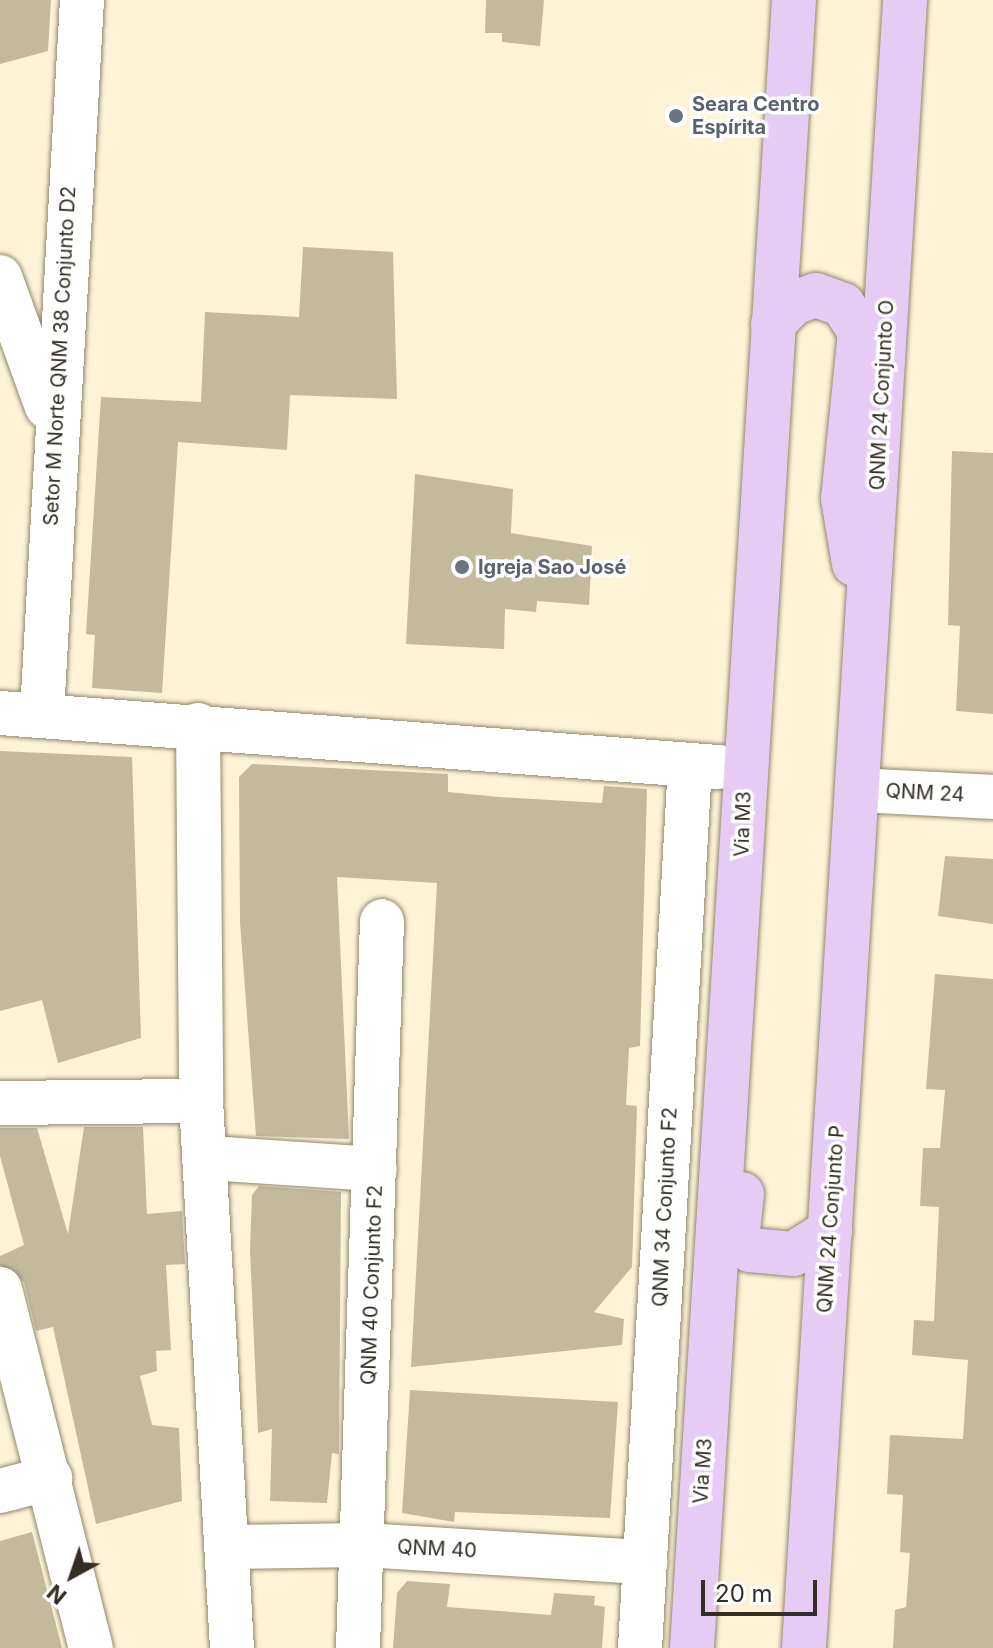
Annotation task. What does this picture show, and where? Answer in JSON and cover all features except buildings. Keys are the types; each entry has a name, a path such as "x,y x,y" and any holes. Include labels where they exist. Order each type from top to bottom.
{"main road":[{"name":"Via M3","path":"692,1648 794,0"},
{"name":"QNM 24 Conjunto O","path":"857,790 905,0"},
{"path":"773,324 793,303 816,295 843,305 860,332 843,498 867,649"},
{"name":"QNM 24 Conjunto P","path":"804,1648 857,790"},
{"path":"742,877 757,1036 737,1240 750,1250 793,1254 830,1231"}],"street":[{"name":"Setor M Norte QNM 38 Conjunto D2","path":"21,713 54,425 82,0"},
{"path":"0,277 54,425"},
{"path":"21,713 745,768"},
{"path":"198,725 201,1101 209,1158 232,1648"},
{"name":"QNM 34 Conjunto F2","path":"640,1648 690,766"},
{"name":"QNM 24","path":"857,790 993,797"},
{"name":"QNM 40 Conjunto F2","path":"358,1648 364,1545 382,921"},
{"path":"0,1103 201,1101"},
{"path":"209,1158 375,1169"},
{"path":"0,1289 91,1648"},
{"path":"0,1491 50,1478"},
{"name":"QNM 40","path":"229,1547 364,1545 645,1562"}],"place":[{"name":"Seara Centro Espírita","path":"676,116"},
{"name":"Igreja Sao José","path":"462,567"}]}
